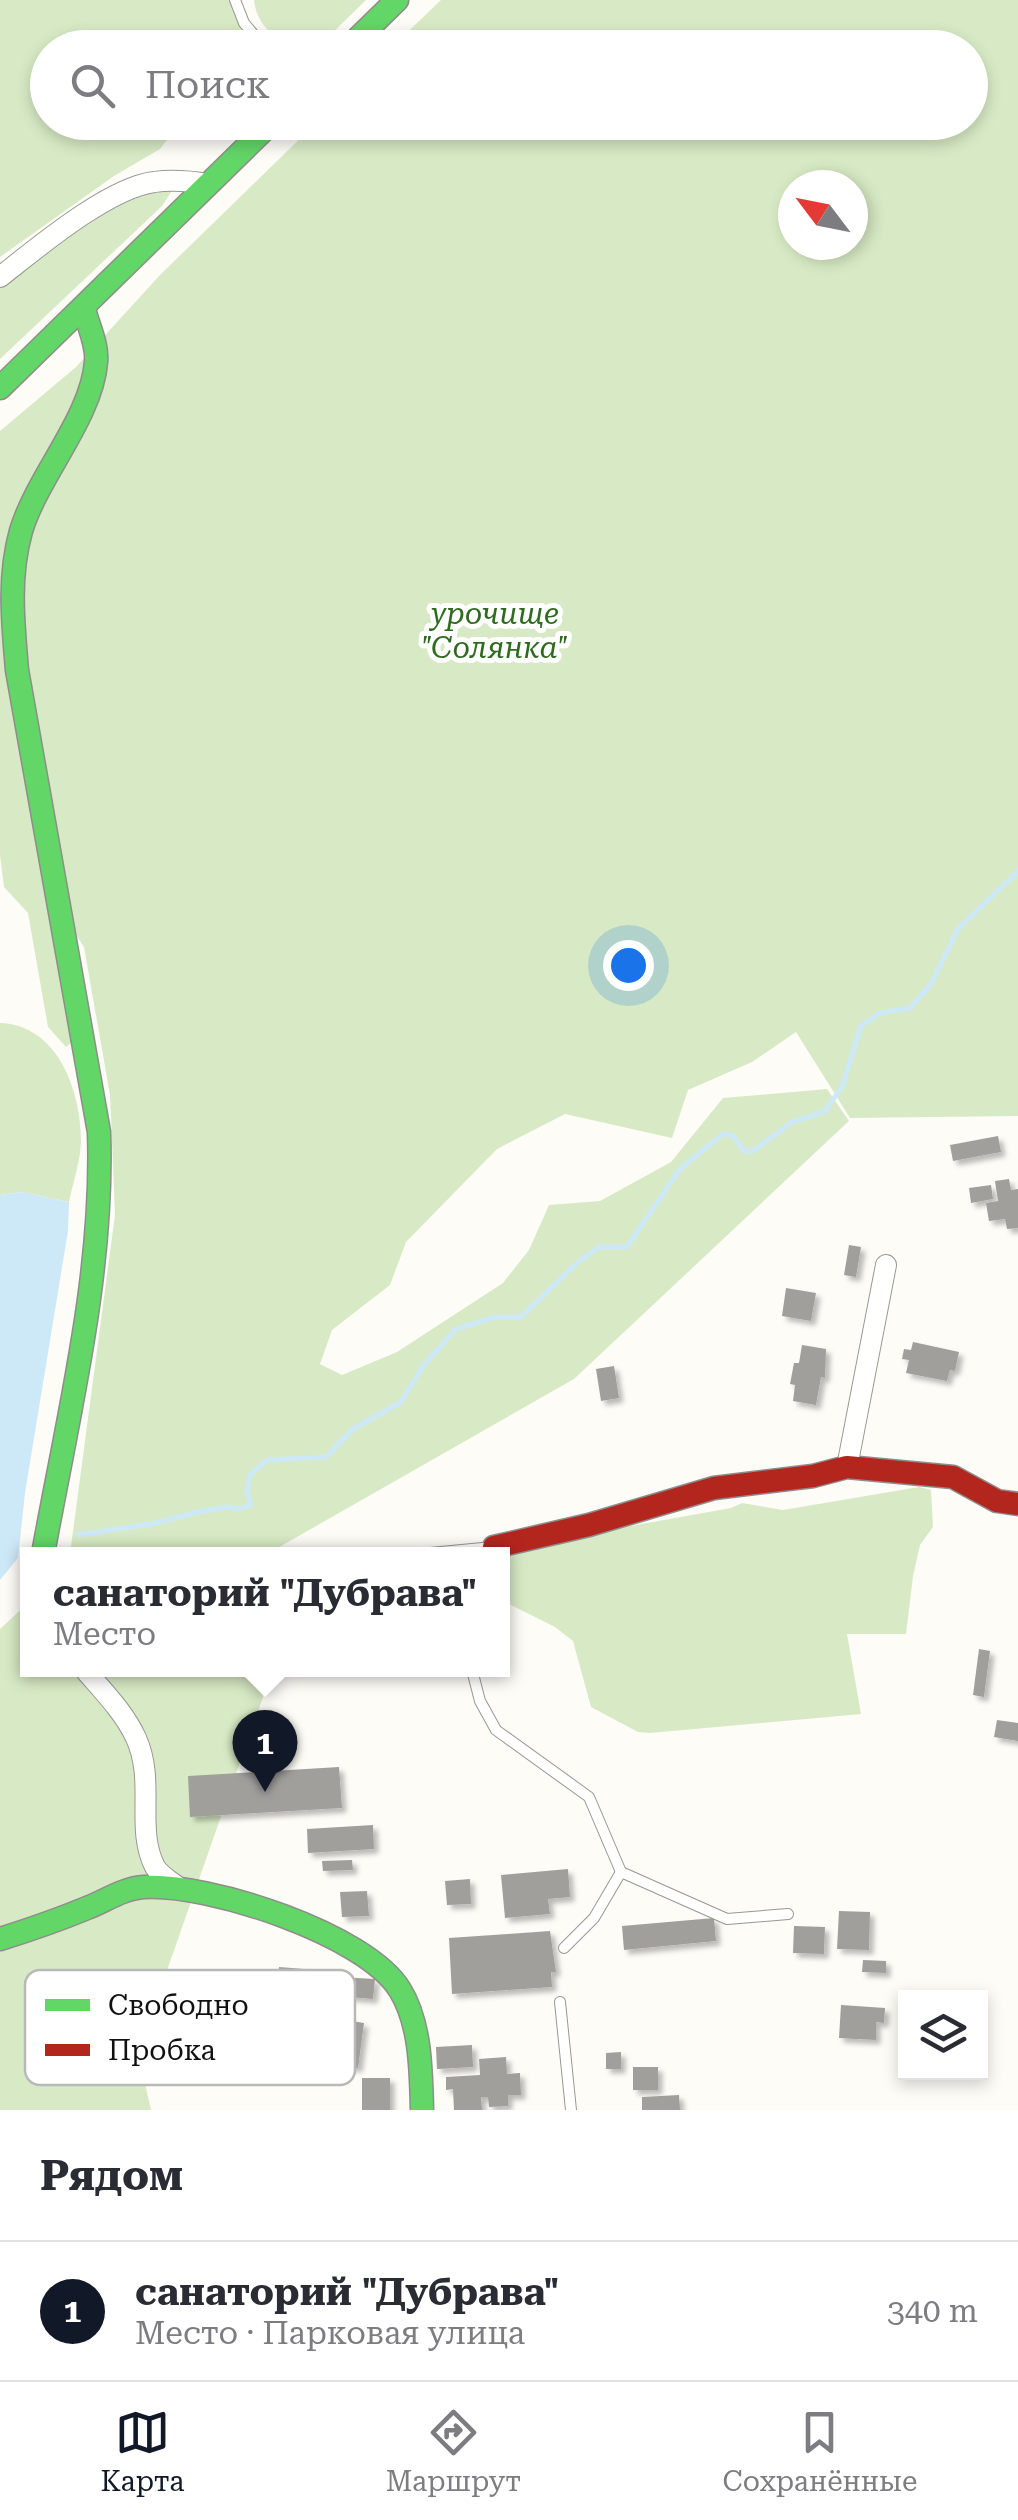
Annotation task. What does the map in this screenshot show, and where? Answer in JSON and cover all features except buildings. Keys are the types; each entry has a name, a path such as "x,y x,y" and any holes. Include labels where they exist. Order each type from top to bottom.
{"street":[{"path":"366,30 396,0"},
{"path":"0,388 254,140"},
{"path":"0,277 120,193 151,182 182,180 209,184"},
{"path":"44,1547 82,1341 101,1188 99,1132 17,670 12,606 14,564 22,528 91,387 97,358 84,309"},
{"path":"847,1467 886,1266"},
{"path":"498,1547 714,1488 813,1476 847,1467 953,1477 998,1501 1018,1504"},
{"path":"91,1677 136,1739 148,1785 145,1836 156,1870 178,1888"},
{"path":"0,1939 36,1929 141,1886 178,1888 245,1901 331,1939 382,1968 399,1988 412,2022 421,2067 422,2110"}],"lane":[{"path":"235,0 250,30"},
{"path":"474,1677 480,1701 496,1730 588,1797 622,1872 727,1919 788,1914"},
{"path":"564,1948 594,1918 622,1872"},
{"path":"560,2002 571,2110"}],"green space":[{"path":"0,0 229,0 243,30 30,30 30,140 167,140 160,149 114,176 0,257"},
{"path":"254,0 366,0 335,30 267,30"},
{"name":"урочище \"Солянка\"","path":"441,0 1018,0 1018,1116 850,1118 796,1032 752,1062 688,1090 672,1138 565,1114 497,1149 406,1242 390,1285 332,1330 320,1364 342,1375 397,1352 503,1283 529,1250 549,1205 600,1201 671,1162 723,1098 827,1089 849,1121 574,1379 279,1547 71,1547 115,1215 110,1095 84,947 47,889 72,1042 66,1047 48,1027 28,913 4,887 0,855 0,431 76,367 160,275 299,140 988,140 988,30 410,30"},
{"path":"171,192 162,206 0,359 0,285 125,196"},
{"path":"0,1023 37,1035 51,1048 71,1082 81,1140 69,1202 21,1192 0,1195"},
{"path":"919,1487 931,1490 933,1527 920,1545 906,1634 847,1634 861,1714 638,1732 591,1707 573,1641 555,1627 510,1604 510,1548 742,1503 783,1510"},
{"path":"20,1610 20,1677 270,1677 167,1970 25,1970 25,2085 145,2085 151,2110 0,2110 0,1629"}],"water":[{"path":"21,1192 69,1202 68,1231 18,1558 0,1580 0,1195"}],"waterway":[{"path":"78,1535 251,1505 247,1492 250,1475 267,1460 326,1457 353,1429 401,1402 423,1366 456,1329 496,1317 521,1317 599,1247 627,1247 680,1169 723,1134 733,1136 744,1151 753,1151 792,1122 824,1112 842,1087 861,1026 880,1013 910,1008 931,984 958,929 1018,871"}],"traffic: fast":[{"path":"366,30 397,0"},
{"path":"0,388 254,140"},
{"path":"44,1547 90,1291 99,1132 17,670 13,583 17,548 29,510 75,425 92,383 96,349 84,309"},
{"path":"0,1939 144,1887 206,1894 283,1916 355,1950 382,1969 400,1990 416,2033 422,2110"}],"traffic: jam":[{"path":"494,1547 589,1525 714,1488 813,1476 847,1467 953,1477 997,1501 1018,1504"}],"place":[{"name":"санаторий \"Дубрава\"","path":"265,1792"}]}
